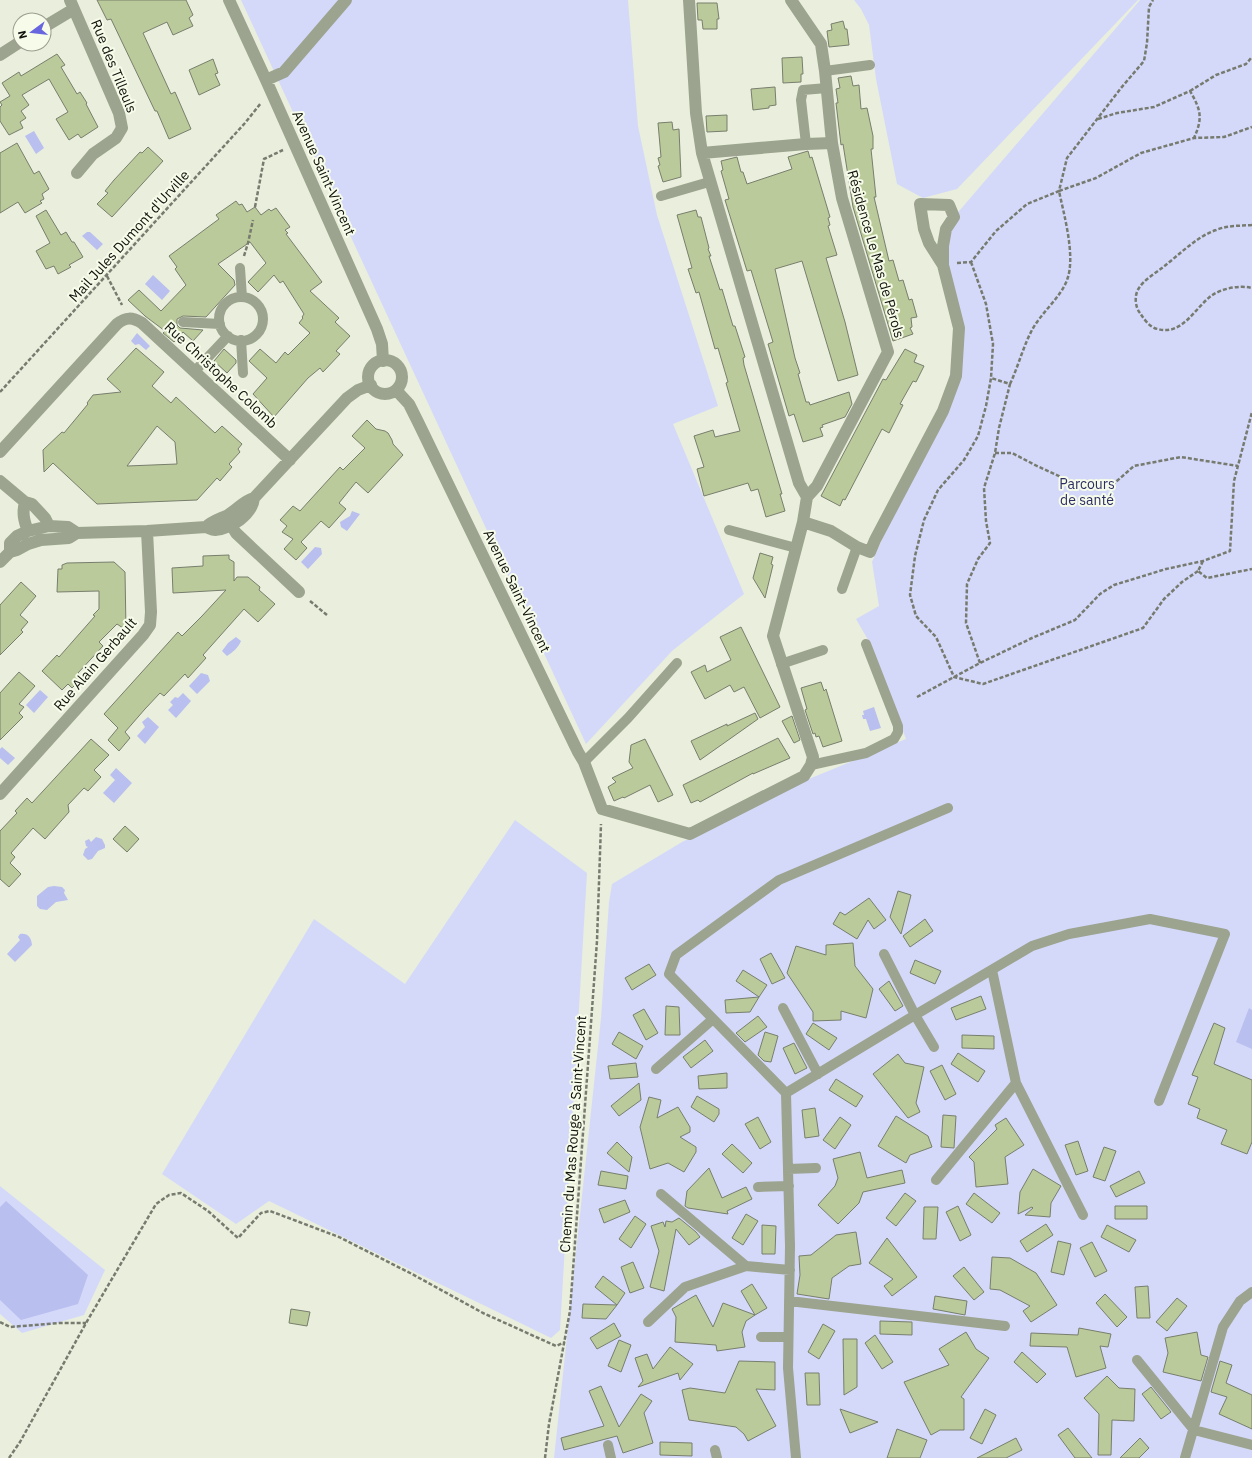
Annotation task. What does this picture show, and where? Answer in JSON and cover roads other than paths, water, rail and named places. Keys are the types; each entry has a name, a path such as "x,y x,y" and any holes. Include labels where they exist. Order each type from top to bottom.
{"street":[{"name":"Avenue Saint-Vincent","path":"229,0 377,329 382,344 383,361"},
{"path":"268,86 284,72 346,0"},
{"path":"689,0 696,113 702,153 709,182 799,483 807,497 803,522 773,636 813,757 811,766"},
{"name":"Résidence Le Mas de Pérols","path":"791,0 821,44 832,143 842,198 888,352 818,486 807,497"},
{"path":"52,20 72,4"},
{"name":"Rue des Tilleuls","path":"72,4 119,113 122,128 116,138 93,154 77,173"},
{"path":"0,54 12,47"},
{"path":"702,153 832,143"},
{"path":"803,522 831,531 857,547 870,552 943,411 956,376 959,328 942,265 929,242 924,229 920,204 948,205 954,217 946,230 942,265"},
{"name":"Rue Christophe Colomb","path":"0,452 117,324 129,318 136,319 142,323 290,460"},
{"path":"383,361 393,362 401,370 402,381 392,393 382,394 377,392 369,380 370,370 373,365 383,361"},
{"path":"0,562 10,552 28,544 41,540 69,538 77,533 147,531 206,527 213,530 228,521 242,518 253,506 254,498 347,398 358,390 371,385"},
{"name":"Avenue Saint-Vincent","path":"396,390 409,404 418,422 574,745 584,762 602,809 690,834 804,776 811,766"},
{"path":"0,481 24,502 32,504 45,518 49,526"},
{"path":"24,502 24,520 28,531 41,540"},
{"path":"228,521 245,541 298,592"},
{"path":"41,540 49,526"},
{"path":"10,552 10,543 17,536 28,531 49,526 68,526 77,533"},
{"name":"Rue Alain Gerbault","path":"0,794 143,635 150,625 151,612 147,531"}],"lane":[{"path":"825,71 870,65"},
{"path":"806,144 801,100 803,90 827,88"},
{"path":"661,196 709,182"},
{"path":"240,268 242,297"},
{"path":"242,297 256,303 260,309 262,323 254,336 241,340 228,336 223,331 219,318 224,305 229,300 242,297"},
{"path":"183,322 220,324"},
{"path":"195,371 228,336"},
{"path":"241,340 243,374"},
{"path":"729,530 796,548"},
{"path":"842,589 857,547"},
{"path":"811,766 866,753 894,739 898,732 898,726 866,644"},
{"path":"781,664 823,650"},
{"path":"584,762 628,718 677,663"},
{"path":"796,1458 788,1368 790,1270 786,1094 669,974 676,955 779,880 948,808"},
{"path":"786,1094 1032,946 1069,934 1150,919 1225,934 1159,1101"},
{"path":"884,954 915,1015 934,1048"},
{"path":"992,970 1016,1083 1083,1215"},
{"path":"783,1008 818,1074"},
{"path":"656,1069 712,1019"},
{"path":"936,1180 1016,1083"},
{"path":"788,1169 816,1168"},
{"path":"758,1187 789,1186"},
{"path":"661,1194 746,1266"},
{"path":"648,1322 685,1287 746,1266 790,1270"},
{"path":"1185,1458 1223,1327 1240,1301 1252,1292"},
{"path":"789,1301 1005,1326"},
{"path":"761,1337 788,1337"},
{"path":"1136,1360 1194,1430 1252,1445"},
{"path":"608,1445 611,1458"}],"park label":[{"name":"Parcours de santé","path":"1087,492"}]}
